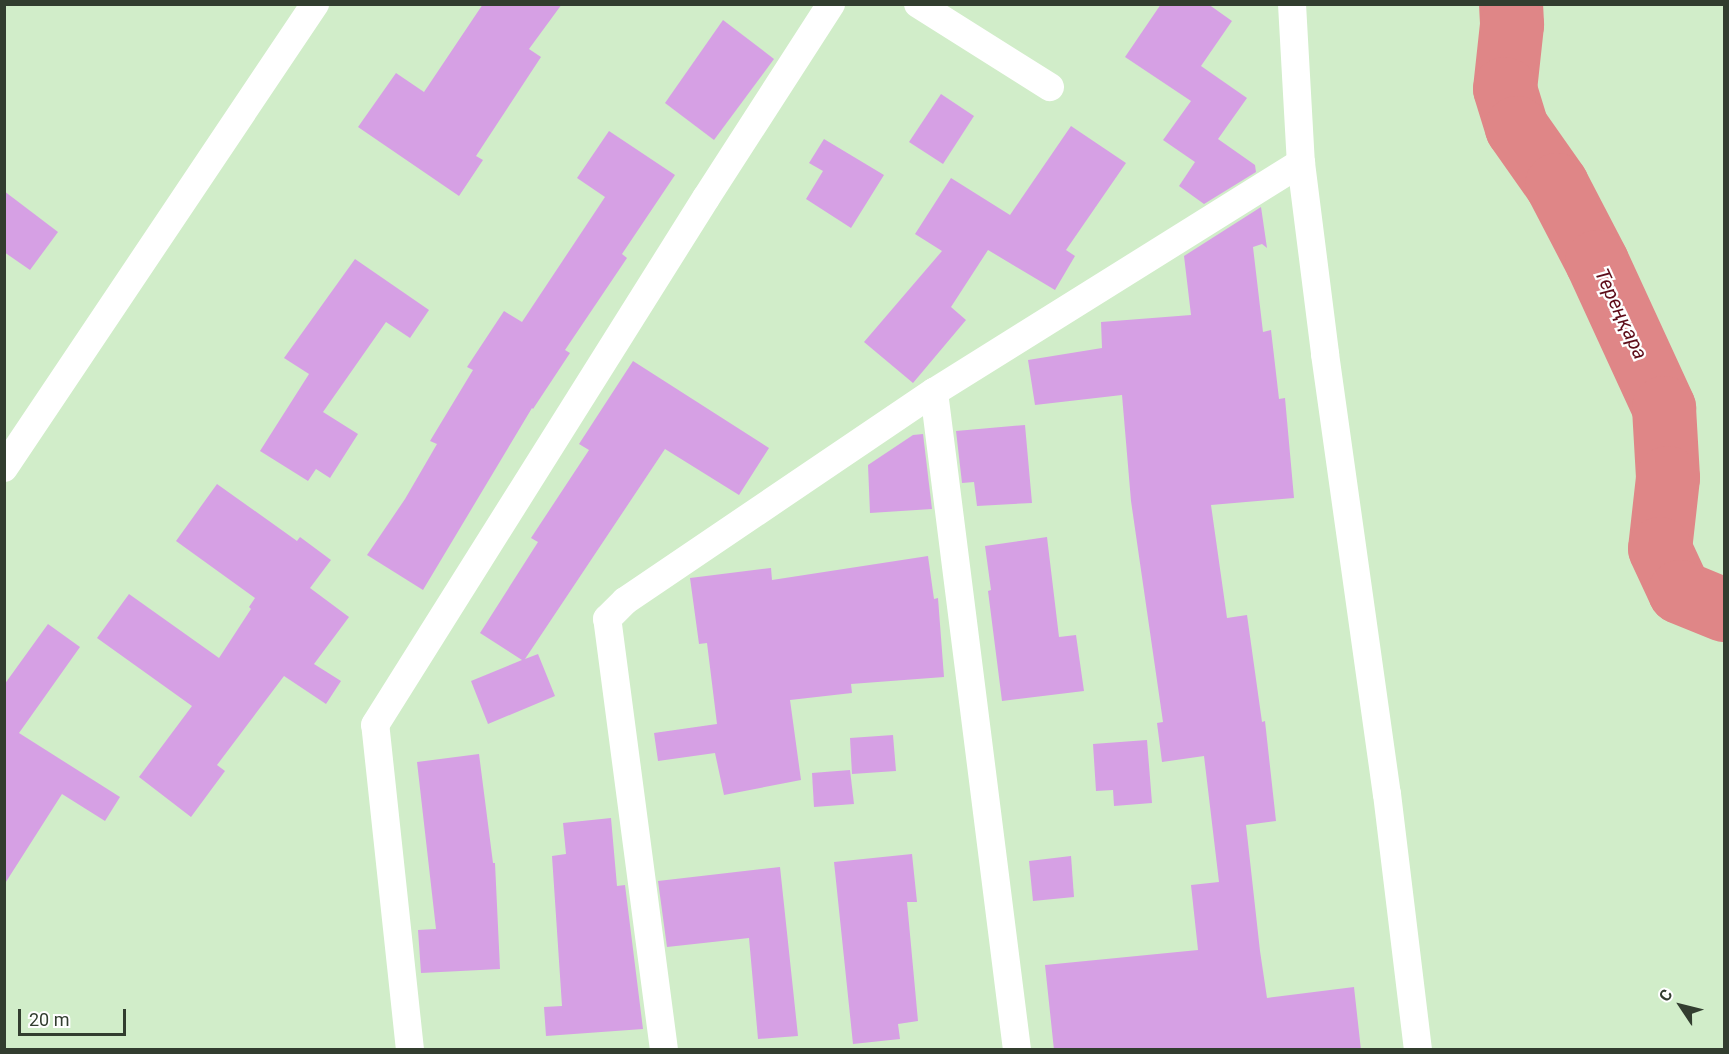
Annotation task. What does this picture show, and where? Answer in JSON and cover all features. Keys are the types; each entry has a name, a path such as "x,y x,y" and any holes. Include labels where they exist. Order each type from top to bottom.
{"street":[{"path":"4,468 315,4"},
{"path":"410,1050 375,725 831,4"},
{"path":"918,4 1050,87"},
{"path":"1292,4 1301,163 1325,354 1387,794 1418,1050"},
{"path":"664,1050 607,619 625,601 934,392 1301,163"},
{"path":"934,392 1017,1050"}],"building":[{"path":"483,4 562,4 529,49 541,57 476,156 483,160 459,196 358,127 396,73 424,92"},
{"path":"1161,4 1208,4 1232,21 1201,66 1247,98 1218,139 1255,165 1256,172 1204,204 1179,186 1195,162 1163,140 1191,101 1125,57"},
{"path":"723,20 774,59 714,140 665,103"},
{"path":"941,94 974,116 943,164 909,142"},
{"path":"1071,126 1126,163 1066,250 1075,256 1055,290 988,250 951,307 966,320 913,383 864,342 942,251 915,234 951,178 1010,215"},
{"path":"609,131 675,175 622,254 627,258 565,350 570,353 532,408 423,590 367,555 405,499 437,444 430,441 473,370 467,367 504,311 522,322 605,197 577,178"},
{"path":"824,139 884,175 851,228 806,199 823,171 809,163"},
{"path":"4,191 58,232 30,270 4,252"},
{"path":"1261,207 1267,248 1262,244 1253,247 1263,332 1271,330 1279,399 1285,398 1294,498 1211,505 1227,618 1247,615 1262,722 1265,721 1276,821 1246,825 1260,951 1267,998 1354,987 1361,1050 1054,1050 1045,965 1198,950 1191,885 1219,882 1204,756 1162,762 1157,723 1163,722 1131,501 1122,395 1035,405 1028,360 1102,348 1101,322 1191,315 1184,256"},
{"path":"355,259 429,310 410,338 386,322 323,412 358,434 330,478 316,469 308,481 260,451 309,374 284,358"},
{"path":"633,361 769,448 739,495 665,449 525,659 538,654 555,696 488,724 471,681 522,660 480,633 538,542 531,538 589,450 579,444"},
{"path":"1025,425 1032,503 977,506 974,482 962,483 956,431"},
{"path":"923,434 932,509 870,513 868,465 913,435"},
{"path":"217,484 297,541 300,537 331,560 310,588 349,617 314,664 341,681 326,704 284,676 217,765 225,771 191,817 139,777 192,706 97,638 129,594 219,658 251,609 249,607 255,598 176,541"},
{"path":"1047,537 1059,637 1076,635 1084,691 1002,701 988,591 991,590 985,546"},
{"path":"928,556 934,599 938,598 944,677 851,684 852,693 790,700 801,780 724,795 715,753 658,761 654,733 717,724 707,643 699,644 690,578 771,568 772,580"},
{"path":"48,624 80,647 19,733 120,797 105,821 62,794 4,885 4,685"},
{"path":"893,735 896,771 852,774 850,738"},
{"path":"1147,740 1152,803 1114,806 1113,790 1096,791 1093,744"},
{"path":"479,754 493,863 495,863 500,969 421,973 418,930 436,929 417,762"},
{"path":"850,770 854,804 814,807 812,773"},
{"path":"611,818 617,886 625,885 643,1029 546,1036 544,1007 562,1006 552,856 566,854 563,823"},
{"path":"912,854 917,902 907,902 918,1021 898,1024 900,1039 853,1044 834,862"},
{"path":"1071,856 1074,897 1033,901 1029,861"},
{"path":"780,867 798,1036 758,1039 749,938 667,947 658,881"}],"waterway":[{"name":"Тереңқара","path":"1511,4 1512,25 1505,89 1517,128 1557,185 1597,262 1664,408 1668,478 1660,549 1680,592 1724,610"}]}
